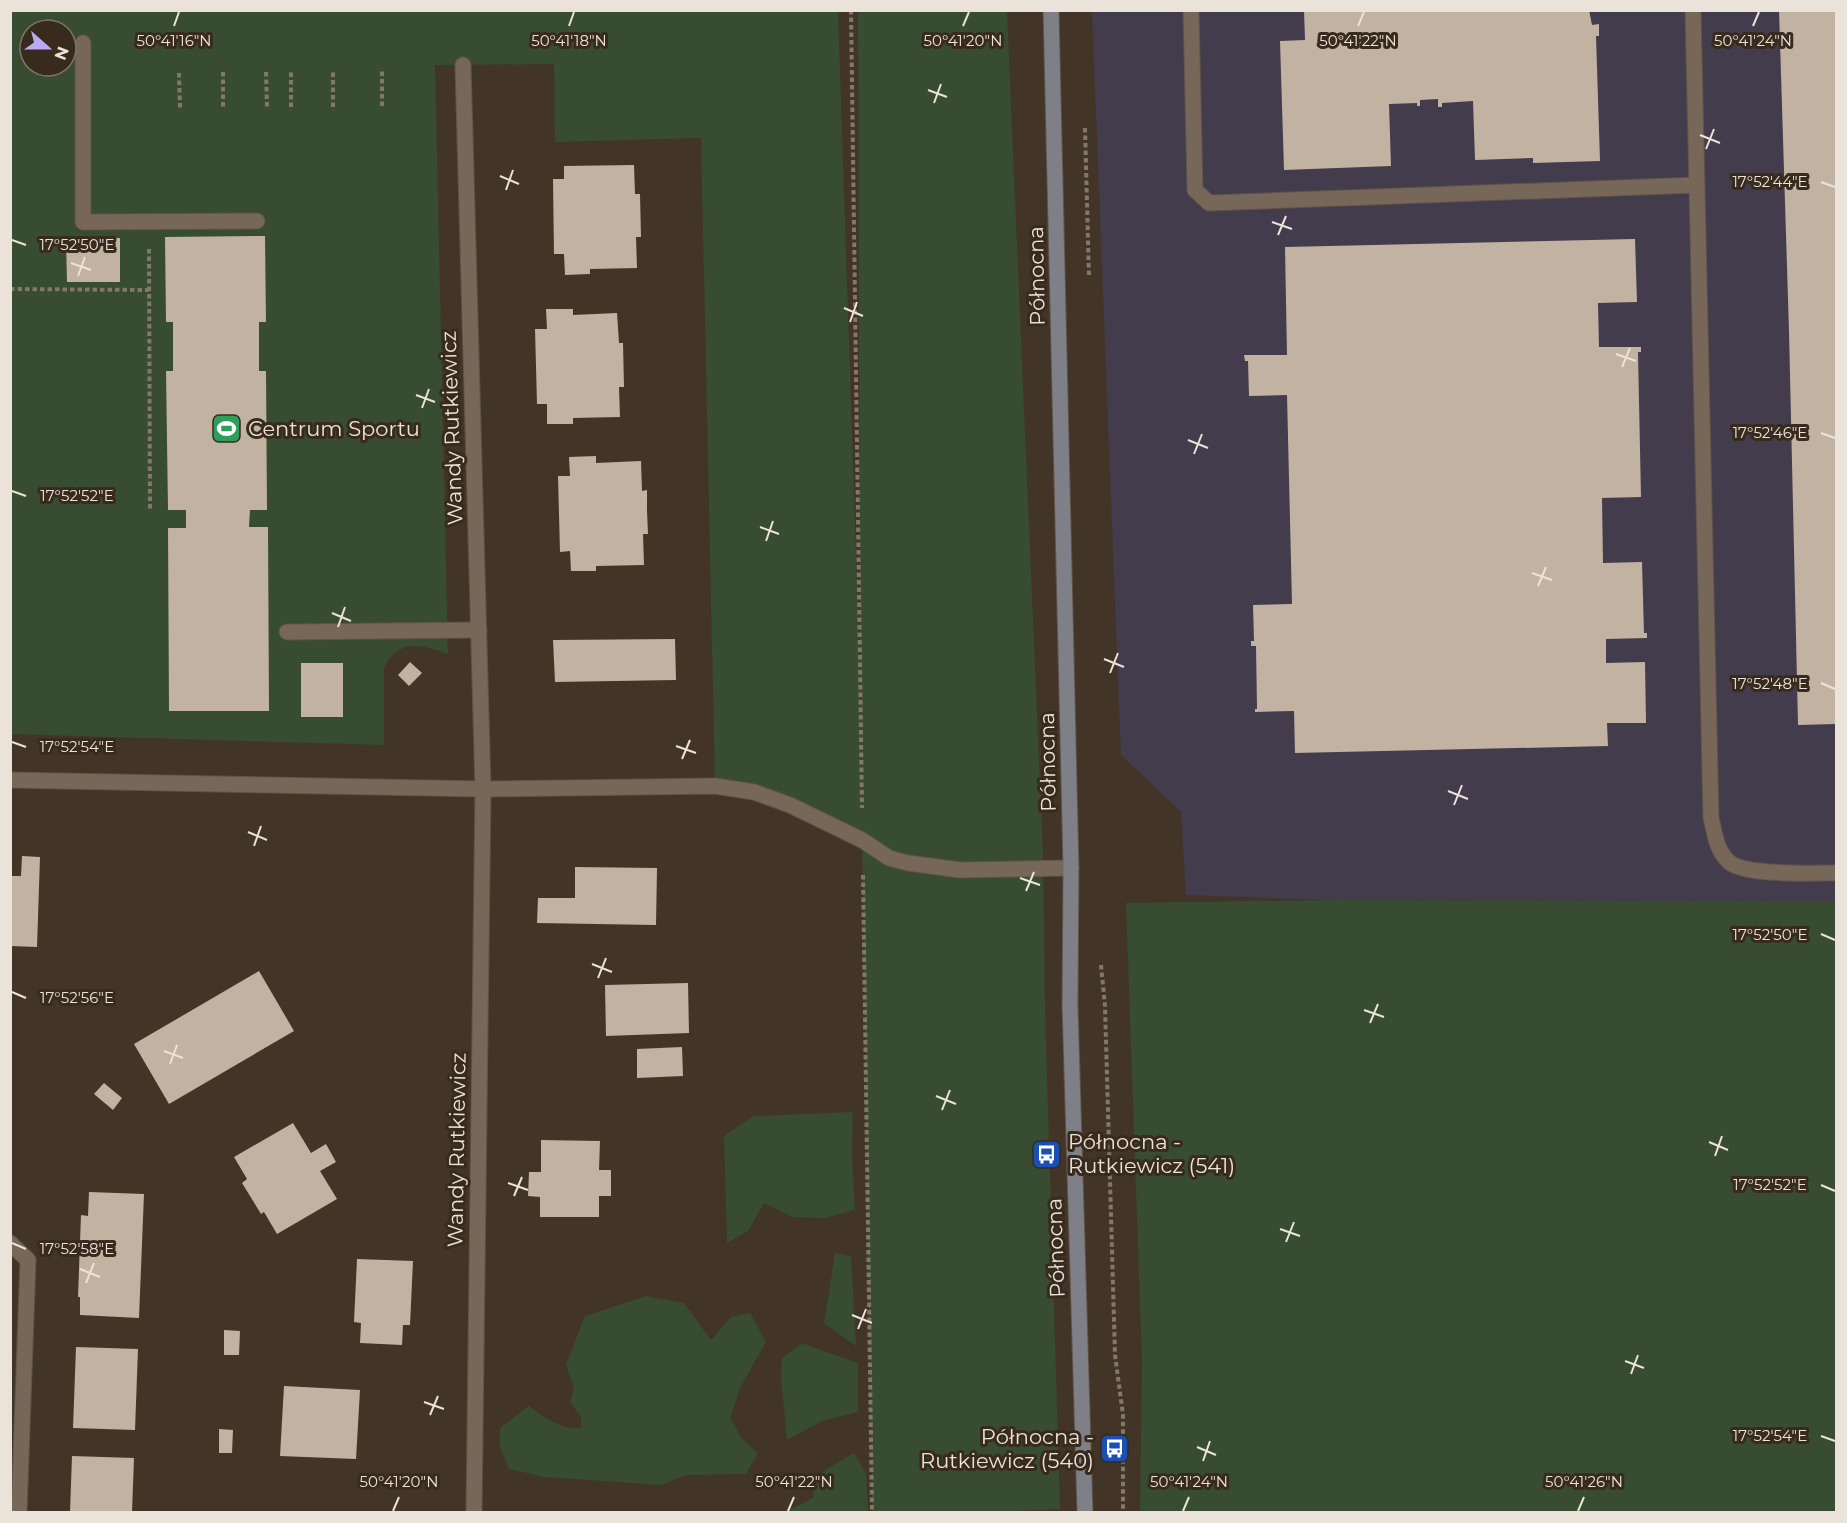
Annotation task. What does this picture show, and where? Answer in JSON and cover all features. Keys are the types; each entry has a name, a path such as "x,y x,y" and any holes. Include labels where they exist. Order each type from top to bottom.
{"street":[{"name":"Północna","path":"1051,10 1071,868 1070,1005 1085,1512"},
{"path":"1191,10 1195,190 1209,203 1697,185"},
{"path":"1693,10 1711,818 1717,846 1730,863 1780,873 1836,873"},
{"path":"83,43 83,222 257,221"},
{"name":"Wandy Rutkiewicz","path":"463,65 483,789 474,1512"},
{"path":"287,632 478,630"},
{"path":"10,780 483,789 715,786 754,792 781,802 862,840 890,858 908,864 960,870 1071,868"},
{"path":"10,1243 28,1260 19,1512"}],"path":[{"path":"851,10 872,1512"},
{"path":"291,71 291,107"},
{"path":"333,71 333,107"},
{"path":"382,71 382,106"},
{"path":"223,72 224,108"},
{"path":"266,72 267,108"},
{"path":"179,73 180,108"},
{"path":"148,222 150,509"},
{"path":"10,289 149,290"}],"shaded area":[{"path":"1092,11 1836,11 1836,901 1330,900 1186,895 1181,812 1121,755"}],"green space":[{"path":"10,11 838,11 860,674 858,11 1007,11 1043,854 1045,1009 1060,1509 994,1512 872,1512 862,840 821,819 715,786 701,138 555,142 554,64 435,65 448,654 429,648 411,646 396,652 389,659 384,669 384,745 11,734"},
{"path":"1330,900 1836,901 1836,1512 1140,1512 1142,1362 1126,903"},
{"path":"853,1112 852,1157 855,1210 825,1218 793,1217 764,1203 748,1231 727,1243 724,1136 753,1116"},
{"path":"835,1253 851,1256 856,1346 824,1323"},
{"path":"646,1296 684,1303 711,1340 731,1317 750,1313 766,1342 741,1386 730,1418 742,1439 758,1453 746,1474 686,1475 661,1485 545,1477 509,1469 500,1446 500,1428 529,1406 560,1425 581,1428 581,1417 570,1402 574,1388 566,1364 585,1316"},
{"path":"802,1343 858,1363 858,1412 822,1421 787,1440 781,1379 782,1358"},
{"path":"854,1453 866,1474 868,1512 785,1512 813,1498 816,1476"}],"building":[{"path":"1304,10 1589,10 1592,25 1599,24 1599,36 1596,36 1600,161 1533,163 1533,158 1475,160 1473,101 1442,103 1442,107 1438,107 1438,99 1420,100 1420,106 1417,106 1417,103 1389,104 1391,166 1284,170 1280,41 1305,40"},
{"path":"1779,10 1836,10 1836,724 1798,725"},
{"path":"634,165 635,194 640,194 641,237 636,237 637,268 590,269 590,274 565,275 564,254 554,254 553,179 564,179 564,166"},
{"path":"265,236 266,322 259,322 259,371 266,371 267,510 250,510 249,527 268,527 269,711 169,711 168,528 186,528 186,510 168,510 166,371 173,371 173,322 166,322 165,237"},
{"path":"120,238 120,282 67,282 66,239"},
{"path":"1635,239 1637,302 1598,303 1599,347 1641,347 1641,352 1638,352 1641,497 1602,498 1603,563 1642,562 1644,633 1647,633 1647,638 1606,639 1606,663 1645,662 1646,723 1607,723 1608,746 1295,753 1294,711 1255,712 1257,709 1256,646 1251,646 1251,641 1254,641 1253,605 1292,604 1287,395 1249,396 1248,361 1245,361 1244,355 1287,355 1285,247"},
{"path":"546,309 573,309 573,315 617,313 619,343 623,343 624,387 619,387 620,417 573,418 573,424 547,424 547,404 537,404 535,329 547,329"},
{"path":"596,456 596,463 641,461 642,491 647,490 648,534 643,534 644,565 596,566 596,571 571,571 570,551 560,552 558,476 570,476 569,457"},
{"path":"675,639 676,680 555,682 553,640"},
{"path":"410,662 422,673 409,686 398,675"},
{"path":"301,663 343,663 343,717 301,717"},
{"path":"22,856 40,857 37,947 10,946 10,876 21,876"},
{"path":"575,867 657,868 656,925 537,923 538,898 575,898"},
{"path":"259,971 294,1031 169,1104 134,1044"},
{"path":"688,983 689,1033 606,1036 605,985"},
{"path":"682,1047 683,1076 637,1078 637,1049"},
{"path":"104,1083 122,1098 113,1110 94,1094"},
{"path":"293,1123 311,1153 326,1144 336,1162 320,1171 337,1199 277,1234 264,1212 261,1214 242,1183 247,1179 234,1157"},
{"path":"541,1140 600,1141 599,1170 611,1170 611,1196 599,1196 599,1217 540,1217 540,1197 528,1196 529,1172 541,1172"},
{"path":"89,1192 144,1194 139,1318 80,1315 80,1297 78,1297 81,1215 88,1216"},
{"path":"357,1259 413,1261 410,1325 403,1325 402,1345 360,1343 361,1323 354,1322"},
{"path":"224,1330 240,1331 239,1355 224,1355"},
{"path":"76,1347 138,1349 135,1430 73,1428"},
{"path":"284,1386 360,1390 356,1459 280,1456"},
{"path":"219,1429 233,1430 232,1453 219,1453"},
{"path":"72,1456 134,1458 132,1512 70,1512"}],"place":[{"name":"Centrum Sportu","path":"227,429"},
{"name":"Północna - Rutkiewicz (541)","path":"1047,1154"},
{"name":"Północna - Rutkiewicz (540)","path":"1115,1449"}]}
